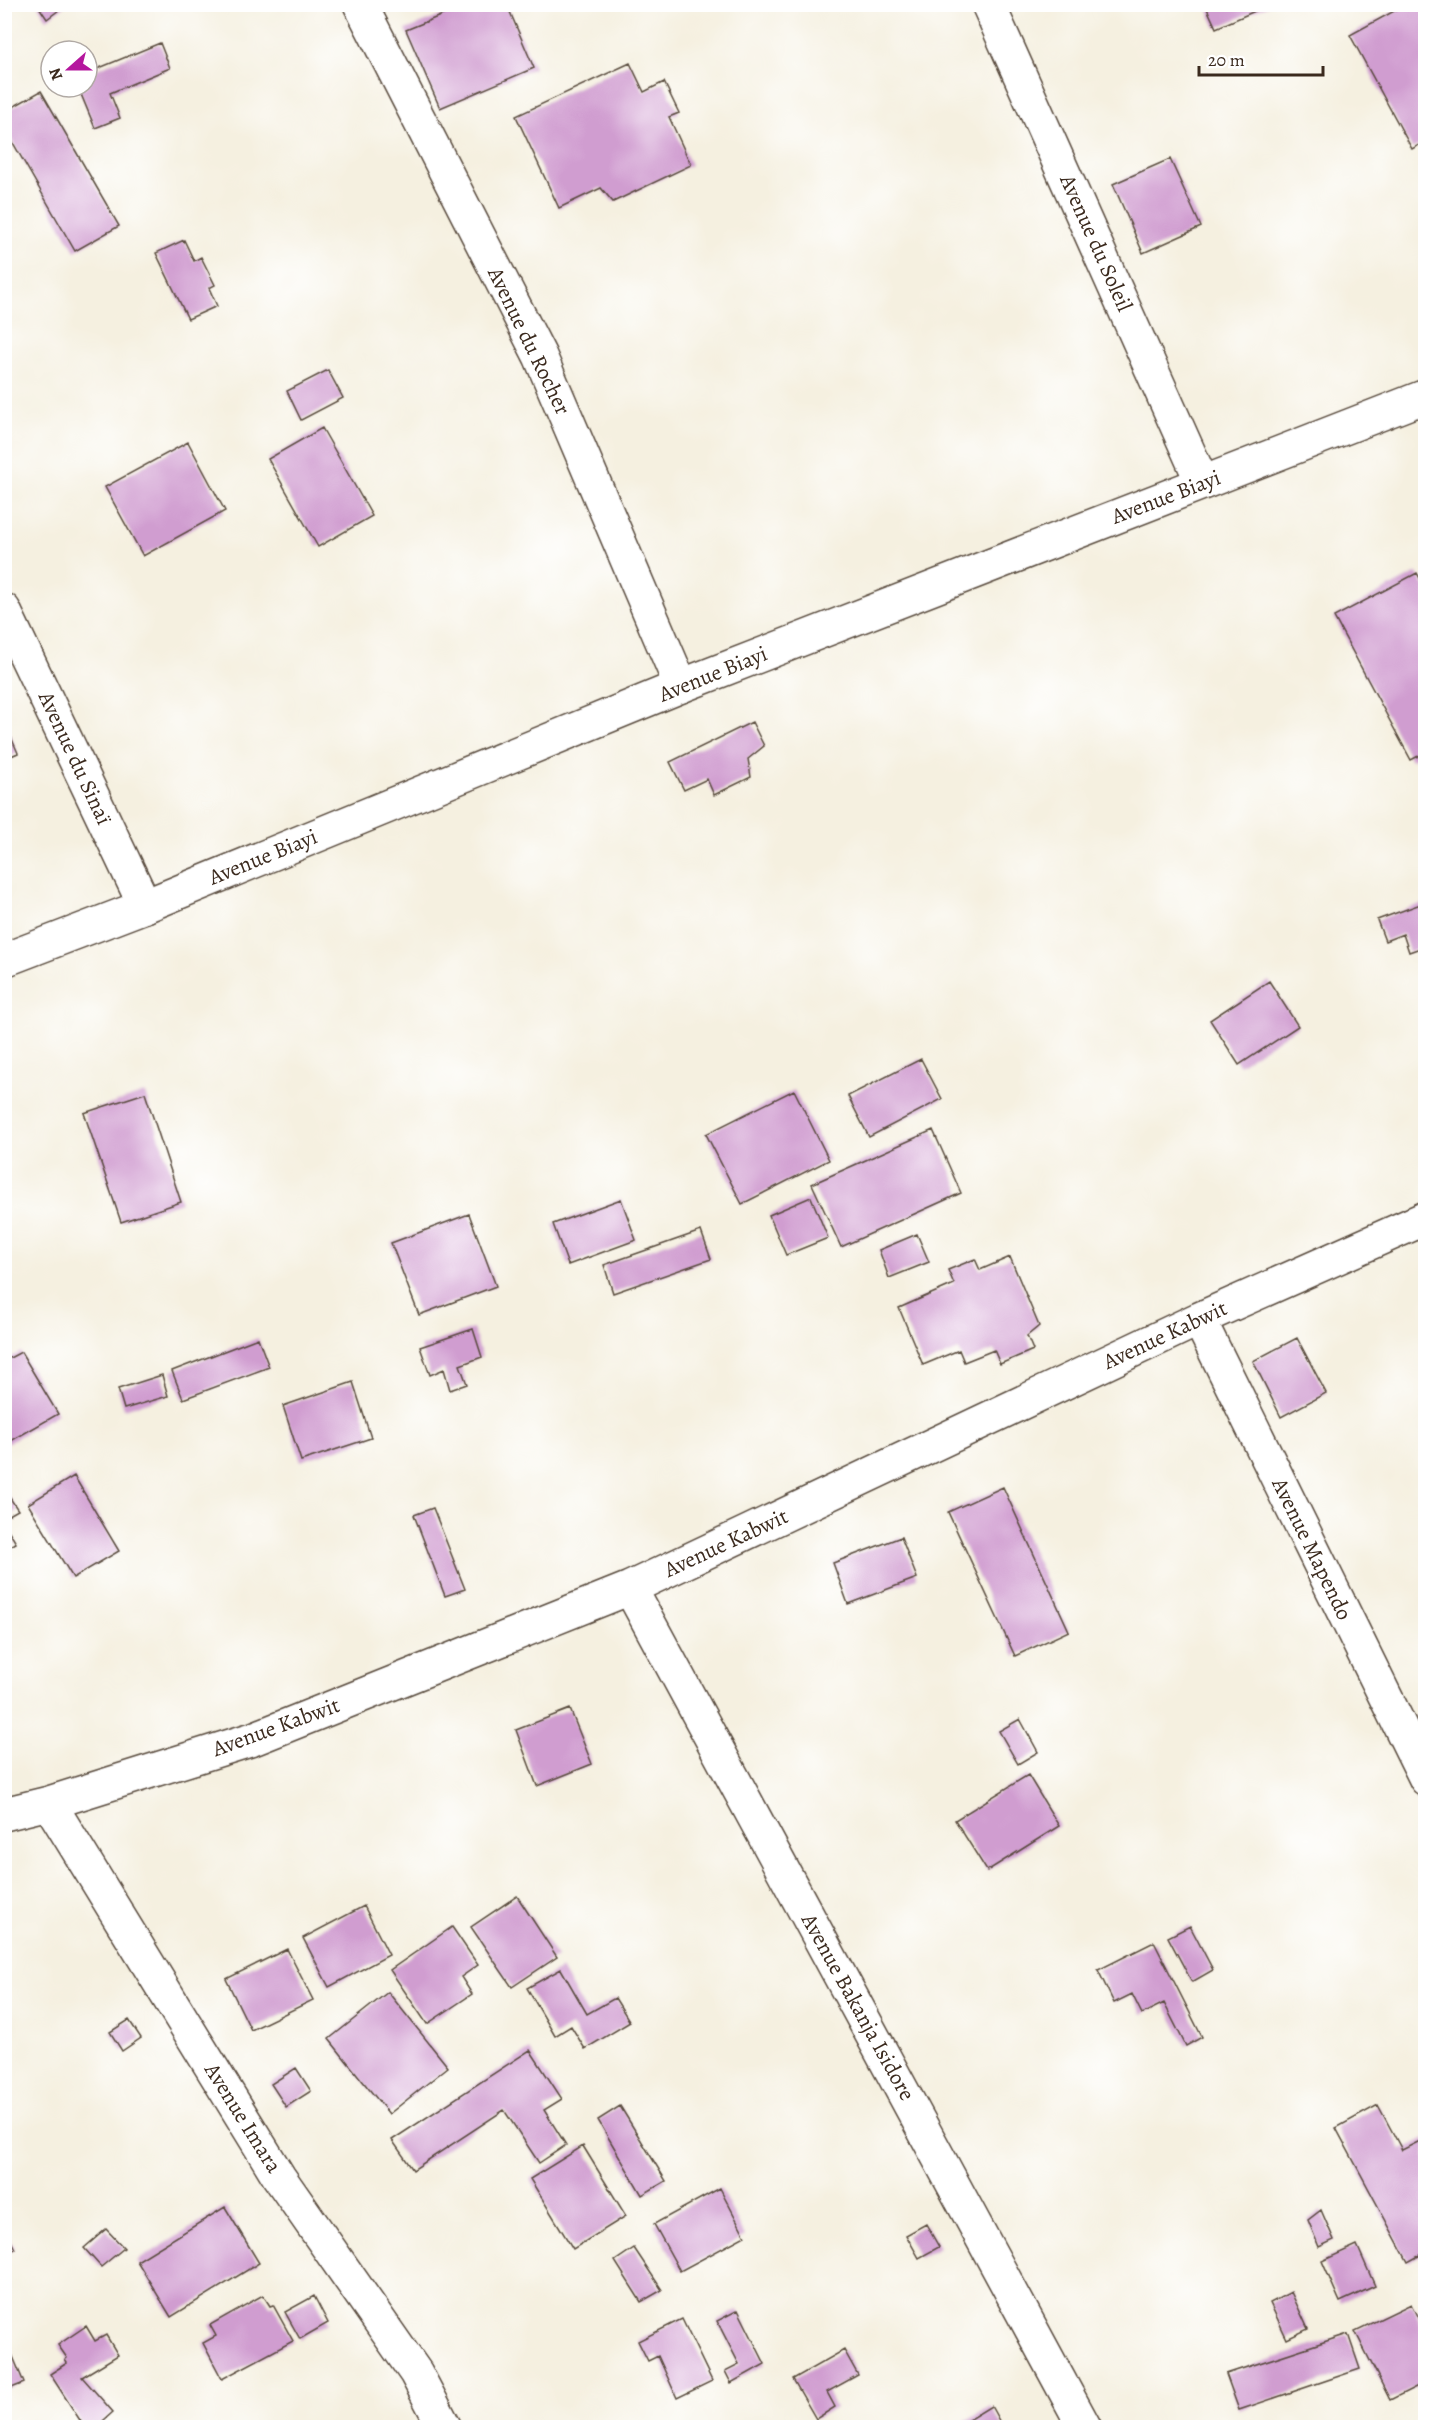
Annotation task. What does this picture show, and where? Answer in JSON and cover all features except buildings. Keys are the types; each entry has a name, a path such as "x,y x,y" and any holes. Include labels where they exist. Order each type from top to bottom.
{"street":[{"name":"Avenue du Rocher","path":"360,4 540,356 681,686"},
{"name":"Avenue du Soleil","path":"988,4 1202,482"},
{"name":"Avenue Biayi","path":"4,960 145,906 681,686 1425,396"},
{"name":"Avenue du Sinaï","path":"4,610 145,906"},
{"name":"Avenue Kabwit","path":"4,1814 49,1803 253,1739 630,1588 1199,1319 1425,1218"},
{"name":"Avenue Mapendo","path":"1199,1319 1425,1779"},
{"name":"Avenue Bakanja Isidore","path":"630,1588 1085,2427"},
{"name":"Avenue Imara","path":"49,1803 279,2177 416,2373 445,2427"}]}
